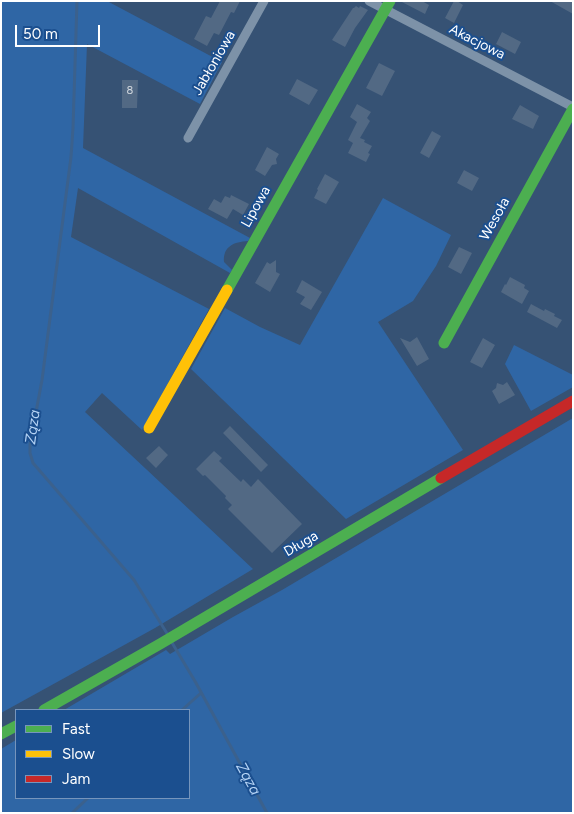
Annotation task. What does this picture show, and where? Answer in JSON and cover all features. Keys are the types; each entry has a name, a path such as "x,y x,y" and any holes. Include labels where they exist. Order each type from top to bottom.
{"street":[{"name":"Jabłoniowa","path":"188,138 264,1"},
{"name":"Akacjowa","path":"370,1 387,6 573,108"},
{"name":"Lipowa","path":"149,428 387,6"},
{"name":"Wesoła","path":"444,343 573,108"},
{"name":"Długa","path":"46,709 179,633 573,401"},
{"path":"1,734 15,727"}],"shaded area":[{"path":"1,1 107,1 222,62 200,104 87,44 83,148 250,238 248,241 238,242 230,246 225,252 224,262 232,270 230,273 78,188 71,237 209,309 142,430 102,393 85,412 253,569 155,628 1,713"},
{"path":"383,198 451,235 436,266 413,301 378,322 463,450 346,519 191,369 225,308 260,327 300,345"},
{"path":"514,345 573,375 573,387 531,411 505,364"},
{"path":"573,418 573,813 1,813 1,749 15,741 15,799 190,799 190,709 66,709 166,650 170,654"}],"building":[{"path":"220,1 240,1 234,13 231,12 219,35 214,33 207,46 194,39 206,16 211,18"},
{"path":"400,1 422,1 429,5 425,14"},
{"path":"454,1 463,5 454,23 445,18"},
{"path":"550,1 573,1 573,14"},
{"path":"356,6 368,10 355,28 345,47 332,40"},
{"path":"502,32 521,42 515,54 496,44"},
{"path":"379,63 395,71 382,96 366,88"},
{"path":"297,79 318,90 309,105 289,94"},
{"path":"122,80 138,80 137,108 122,108"},
{"path":"357,104 371,112 367,118 370,121 360,138 372,146 366,162 348,153 353,143 348,140 357,122 350,117"},
{"path":"520,105 539,116 533,129 512,119"},
{"path":"432,131 441,136 429,158 420,153"},
{"path":"267,147 279,154 276,159 277,164 272,165 265,176 255,170"},
{"path":"464,170 479,178 472,191 457,183"},
{"path":"325,174 339,182 326,204 314,198"},
{"path":"231,195 249,204 243,215 233,209 227,219 208,209 214,199 221,203 225,196 230,198"},
{"path":"459,247 472,253 461,274 448,267"},
{"path":"276,260 276,272 280,274 270,292 255,283 267,262 270,264"},
{"path":"510,277 525,285 524,288 529,291 522,304 501,292"},
{"path":"302,280 322,292 311,310 300,304 305,297 296,292"},
{"path":"531,304 555,314 554,316 562,320 557,328 527,312"},
{"path":"417,337 429,359 417,366 400,338 410,342"},
{"path":"483,338 495,345 482,368 470,362"},
{"path":"507,382 515,395 499,404 492,391 496,388 497,383 503,385"},
{"path":"230,426 268,465 261,472 223,433"},
{"path":"159,446 168,455 156,468 146,458"},
{"path":"214,451 222,458 219,461 241,482 243,479 251,487 258,479 302,524 272,553 228,509 232,505 225,498 226,496 205,475 203,476 196,469"}],"waterway":[{"name":"Ząza","path":"77,1 71,157 42,380 30,453 33,463 134,580 168,635"},
{"name":"Ząza","path":"171,641 267,813"},
{"path":"183,709 201,693"},
{"path":"72,813 87,799"}],"traffic: fast":[{"path":"227,290 390,1"},
{"path":"444,343 573,109"},
{"path":"46,709 160,644 441,478"},
{"path":"1,734 15,727"}],"traffic: slow":[{"path":"149,428 227,290"}],"traffic: jam":[{"path":"441,478 573,401"}]}
